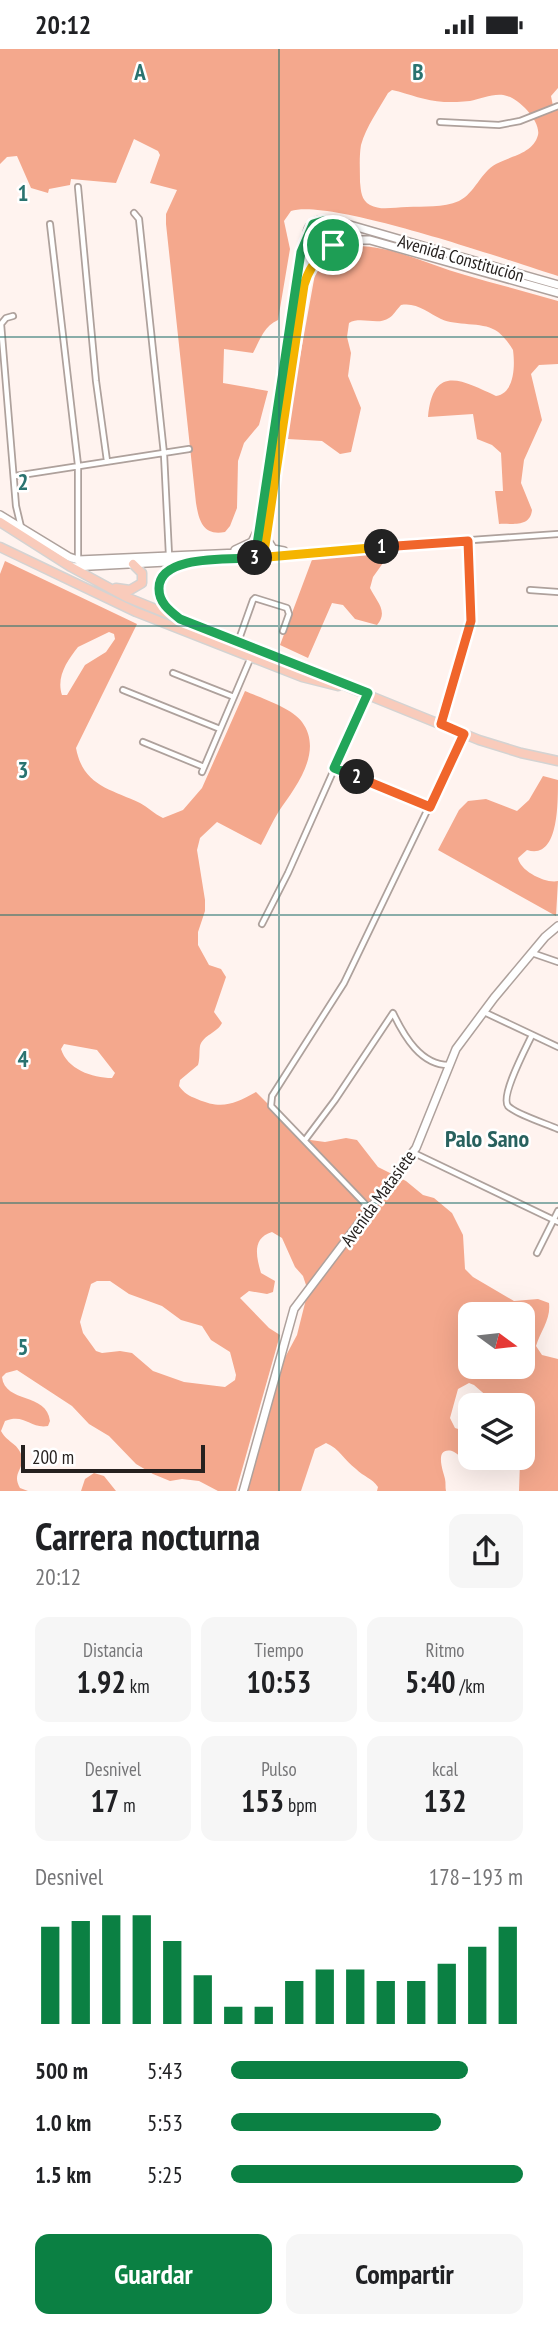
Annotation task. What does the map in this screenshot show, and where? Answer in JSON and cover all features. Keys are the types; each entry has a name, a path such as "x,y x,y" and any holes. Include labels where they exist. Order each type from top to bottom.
{"main road":[{"path":"0,522 107,587 180,619 464,734 505,748 558,761"},
{"path":"0,547 136,613 302,677 368,693"},
{"path":"180,619 168,610 159,594 159,581 165,572 183,562"},
{"path":"107,587 130,590 139,586 142,583 142,573 133,564"},
{"path":"40,567 71,567"}],"street":[{"path":"440,122 499,125 520,121 558,106"},
{"path":"78,187 96,381 107,461"},
{"path":"134,213 139,219 164,454 169,555"},
{"path":"317,221 323,221 333,225 337,235 309,270 304,285 260,555 260,525 301,252 309,229 317,221"},
{"name":"Avenida Constitución","path":"323,221 343,223 558,285"},
{"path":"50,224 78,465 78,560"},
{"path":"309,229 308,240 311,245 321,250 330,247"},
{"name":"Avenida Constitución","path":"330,247 356,240 370,240 558,293"},
{"path":"7,512 15,476 1,324 6,318 13,316"},
{"path":"15,476 189,449"},
{"path":"7,512 21,528 78,560 317,551"},
{"path":"7,512 21,528"},
{"path":"229,553 252,542 260,525"},
{"path":"71,567 183,562 558,534"},
{"path":"265,537 273,549 284,551"},
{"path":"441,724 471,621 468,541"},
{"path":"530,590 558,592"},
{"path":"238,642 255,598 287,608 289,614 283,631"},
{"path":"143,742 203,769 251,657"},
{"path":"173,673 234,697"},
{"path":"123,690 220,729"},
{"path":"262,924 288,873 368,693"},
{"path":"370,1210 271,1106 271,1096 344,983 464,734"},
{"path":"334,768 430,807"},
{"name":"Avenida Matasiete","path":"243,1491 295,1309 413,1152 456,1049 531,953 558,926"},
{"path":"531,953 558,962"},
{"path":"484,1012 558,1047"},
{"path":"304,1140 335,1100 393,1013 400,1028 419,1053 431,1062 450,1065"},
{"path":"532,1034 507,1090 506,1101 508,1106 558,1129"},
{"path":"413,1152 556,1221"},
{"path":"537,1253 556,1221 558,1211"}],"shaded area":[{"path":"0,49 558,49 558,88 551,96 553,106 558,109 558,276 380,222 312,209 291,211 284,221 290,249 278,320 266,330 253,353 224,349 223,383 268,391 259,425 244,443 238,461 237,508 225,532 212,532 203,526 196,503 166,224 166,214 177,190 150,183 160,155 158,151 134,139 116,183 71,179 70,185 49,189 48,193 31,188 17,156 7,157 0,164","holes":["392,90 444,102 507,96 528,111 536,123 538,135 526,150 490,168 459,201 433,206 374,207 365,201 361,192 361,145 369,125"]},
{"path":"356,246 384,249 558,301 558,364 539,365 531,374 542,420 524,460 521,483 532,510 528,520 515,524 499,524 495,491 503,491 501,453 492,445 477,439 473,414 428,417 431,400 436,389 443,383 461,382 496,396 507,390 514,370 513,350 500,334 490,328 447,321 407,304 401,305 385,320 359,320 349,323 347,337 351,353 348,376 361,408 351,452 340,454 322,441 288,439 286,434 315,274 322,263 332,255"},
{"path":"382,550 383,563 373,577 370,588 382,611 377,625 355,619 343,605 332,603 308,658 280,645 313,557"},
{"path":"5,561 137,624 76,748 85,771 100,785 140,803 163,818 183,810 202,788 245,691 284,708 302,722 308,733 309,757 305,769 261,845 217,822 200,838 197,850 205,911 198,932 198,945 209,965 221,969 226,977 214,1012 222,1023 202,1042 198,1065 180,1080 179,1086 192,1097 221,1105 256,1092 303,1139 325,1142 346,1138 357,1140 378,1167 406,1181 423,1195 434,1198 452,1213 463,1235 465,1269 473,1277 514,1301 538,1299 549,1303 547,1319 536,1346 542,1355 558,1359 558,1491 519,1491 520,1470 535,1470 535,1393 483,1393 469,1383 458,1389 450,1418 458,1429 458,1455 446,1451 441,1457 446,1491 377,1491 378,1487 373,1482 326,1443 315,1449 301,1491 243,1491 282,1363 297,1335 308,1291 303,1276 295,1267 282,1238 272,1232 258,1243 257,1254 261,1273 275,1281 273,1292 267,1294 249,1291 240,1298 269,1328 280,1335 236,1491 218,1491 199,1481 170,1481 153,1474 136,1464 109,1436 89,1424 72,1406 17,1370 2,1377 5,1385 10,1391 42,1406 50,1421 48,1426 42,1426 12,1419 5,1421 1,1431 19,1450 23,1460 17,1477 18,1484 20,1488 28,1491 0,1491 0,574","holes":["109,632 114,634 115,639 106,652 85,665 67,695 62,695 60,682 78,647","64,1044 97,1050 115,1073 112,1078 81,1071 69,1062 61,1049","110,1281 129,1294 162,1306 181,1320 202,1326 211,1340 230,1352 235,1380 225,1387 184,1382 153,1371 132,1353 96,1351 83,1333 80,1322 91,1284"]},
{"path":"543,776 558,780 554,829 545,847 537,851 527,850 518,858 523,867 534,876 547,881 558,881 556,916 438,850 459,810 468,801 486,799 517,811 529,800"},
{"path":"94,1473 104,1476 116,1491 81,1491 85,1479"}],"district":[{"name":"Palo Sano","path":"487,1138"}],"route":[{"path":"333,245 309,270 304,285 264,552 257,552 256,558 468,541 471,621 441,724 464,734 430,807 334,768 368,693 180,619 168,610 159,594 159,581 165,572 183,562 256,558 301,252 309,229 317,221 333,225 337,235 333,245"}]}
